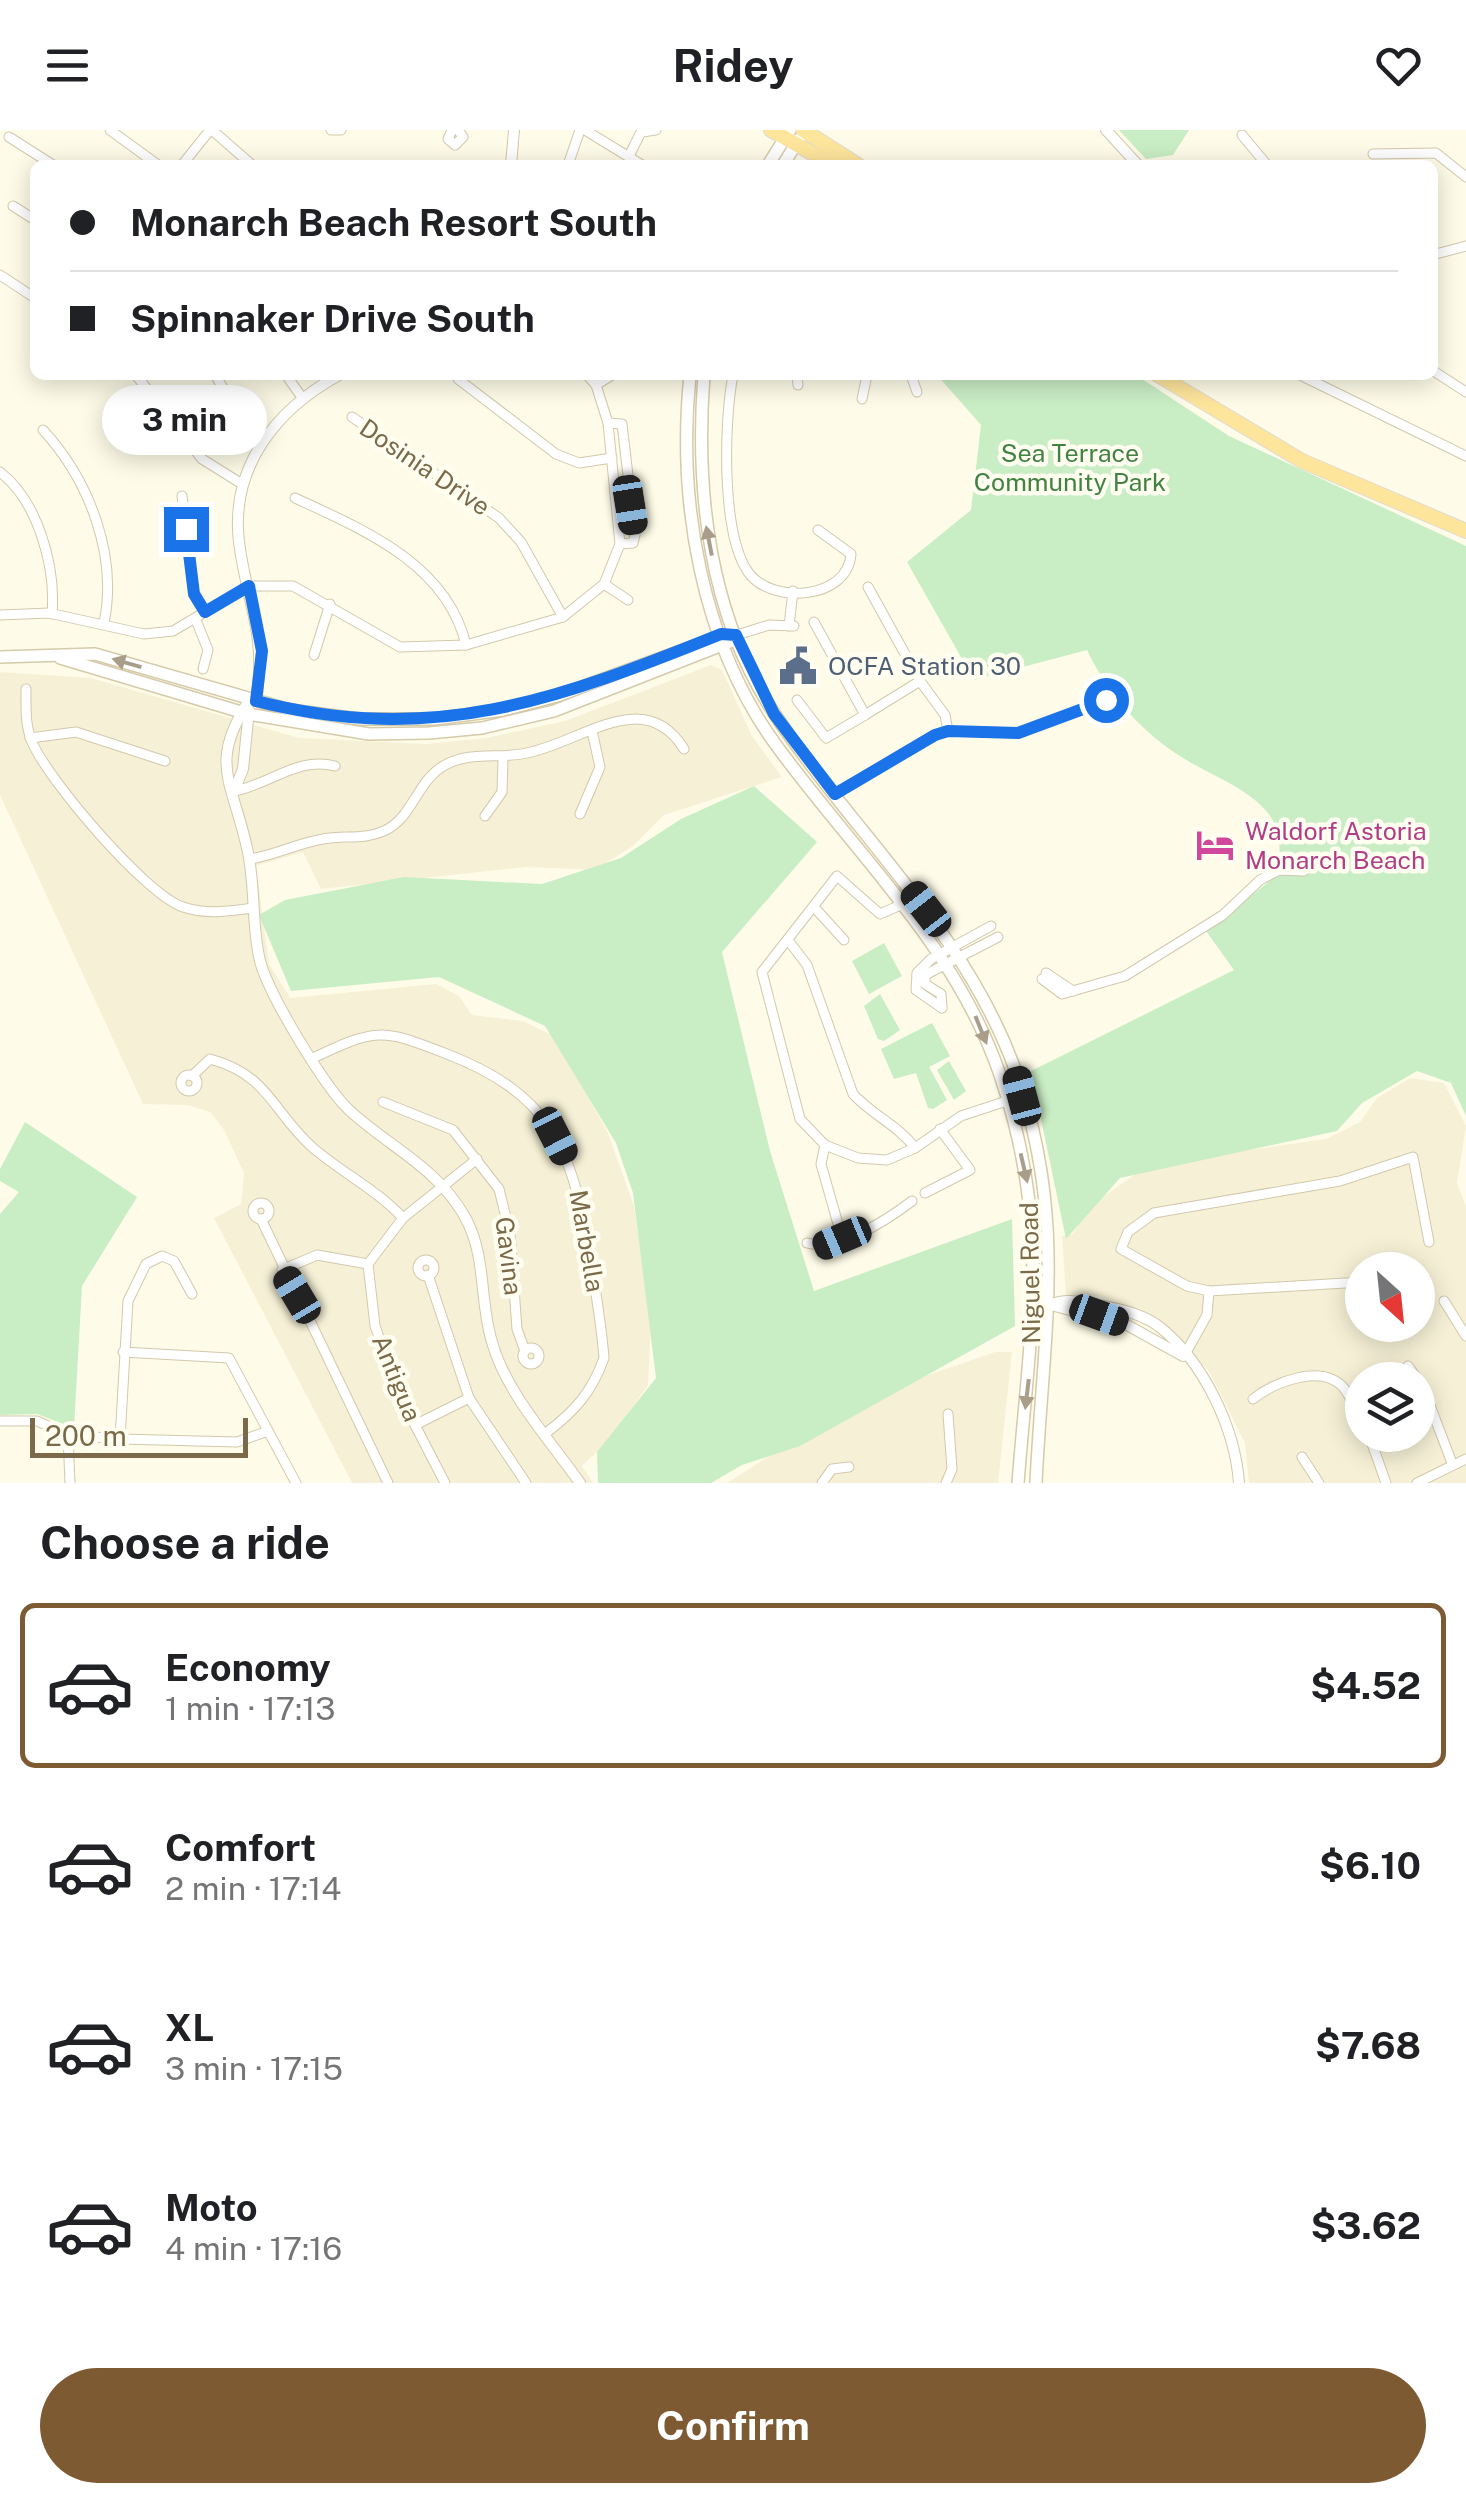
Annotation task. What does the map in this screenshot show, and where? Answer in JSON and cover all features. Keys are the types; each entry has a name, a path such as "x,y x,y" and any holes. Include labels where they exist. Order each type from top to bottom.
{"highway":[{"path":"793,133 827,160"},
{"path":"793,133 848,160"},
{"path":"1166,380 1302,461 1466,531"}],"main road":[{"path":"772,160 793,133"},
{"path":"785,160 793,133"},
{"name":"Niguel Road","path":"690,380 686,421 692,525 725,648 776,746 944,958 973,1010 1008,1101 1029,1188 1036,1304 1018,1483"},
{"name":"Niguel Road","path":"704,380 699,460 706,521 722,598 736,635 774,714 956,951 990,1012 1022,1096 1048,1208 1050,1306 1036,1483"},
{"path":"0,657 95,654 251,700 359,719 435,719 502,710 557,696 721,634 736,635"},
{"path":"51,655 245,713 369,734 482,728 554,712 725,648 736,635"},
{"path":"1036,1304 1050,1306"}],"street":[{"path":"110,130 151,160"},
{"path":"186,160 211,130 246,160"},
{"path":"332,130 341,130"},
{"path":"511,160 514,130"},
{"path":"570,160 583,130 635,160"},
{"path":"629,156 642,131 656,130"},
{"path":"1106,130 1133,160"},
{"path":"1242,135 1263,160"},
{"path":"9,137 45,160"},
{"path":"1372,154 1436,154 1466,177"},
{"path":"13,206 30,217"},
{"path":"1438,253 1466,246"},
{"path":"0,276 30,295"},
{"path":"1438,374 1466,392"},
{"path":"140,380 202,459 242,484"},
{"path":"218,380 233,404 266,435"},
{"path":"290,380 301,396"},
{"path":"330,380 301,396 266,435 242,484 239,539 262,651 251,700 229,731 223,767 234,791 250,859 260,962 311,1059 346,1108 409,1152 465,1217 482,1261 484,1304 492,1344 508,1378 580,1483"},
{"path":"461,380 556,454 579,463 612,458"},
{"path":"0,615 52,614 144,634 173,631 249,586 293,586 400,647 466,644 563,616 604,584 620,544 608,424 592,380"},
{"path":"596,384 603,380"},
{"path":"733,380 727,403 728,483 738,555 755,581 771,590 812,592 834,585 850,566 851,554 818,530"},
{"path":"862,399 866,380"},
{"path":"913,380 918,392"},
{"path":"1311,380 1466,456"},
{"name":"Dosinia Drive","path":"352,417 499,518 531,557 563,616"},
{"path":"608,424 622,424 635,535 633,543 620,544"},
{"path":"42,430 68,457 90,506 108,563 110,592 104,623"},
{"path":"0,472 16,485 28,503 47,558 52,614"},
{"path":"182,496 194,594 205,612"},
{"path":"295,498 363,530 419,568 460,620 466,644"},
{"path":"604,584 628,600"},
{"path":"868,587 920,681 945,715 948,731"},
{"path":"736,635 769,625 792,626 793,592"},
{"path":"314,655 330,604"},
{"path":"196,620 208,650 203,669"},
{"path":"814,622 865,715"},
{"path":"398,662 400,647"},
{"path":"797,700 826,738 920,681"},
{"path":"26,689 30,738 55,778 162,897 213,913 252,908"},
{"path":"835,794 918,743 948,731 1018,733 1091,706"},
{"path":"234,791 243,769 245,713"},
{"path":"250,859 278,855 325,838 378,834 404,818 432,773 463,757 503,758 540,751 616,722 648,720 671,729 684,750"},
{"path":"580,814 600,767 592,731"},
{"path":"30,738 76,732 165,760"},
{"path":"484,816 502,792 503,758"},
{"path":"234,791 258,787 304,764 334,766"},
{"path":"1044,976 1073,992 1125,976 1223,916 1260,880 1279,870 1304,871"},
{"path":"902,904 880,914 837,876 762,972 762,984 800,1119 825,1145 858,1158 887,1160 914,1148 961,1116 1022,1096"},
{"path":"814,907 844,940"},
{"path":"944,958 924,980 941,994 942,1008 914,985 922,967 956,951 990,926"},
{"path":"956,951 998,937"},
{"path":"788,940 807,965 852,1094 902,1130 914,1148"},
{"name":"Marbella","path":"311,1059 359,1036 392,1032 491,1071 524,1096 555,1136 576,1177 604,1358 594,1385 576,1411 546,1433"},
{"path":"192,1076 210,1058 239,1066 265,1087 308,1143 378,1192 403,1218"},
{"name":"Gavina","path":"384,1102 453,1130 499,1190 510,1234 517,1330 526,1350"},
{"path":"925,1193 970,1170 940,1130"},
{"path":"825,1145 821,1164 842,1238"},
{"path":"1345,1283 1210,1291 1187,1286 1121,1250 1128,1232 1154,1213 1340,1181 1412,1157 1430,1242"},
{"path":"282,1270 317,1255 368,1264 403,1218 476,1159"},
{"path":"807,1243 821,1247 892,1216 912,1201"},
{"path":"260,1219 388,1483"},
{"path":"120,1438 128,1301 146,1264 162,1256 174,1261 192,1294"},
{"name":"Antigua","path":"368,1264 375,1326 415,1424 445,1483"},
{"path":"428,1275 469,1398 526,1483"},
{"path":"1184,1356 1202,1326 1210,1291"},
{"path":"1444,1302 1466,1336"},
{"path":"1050,1306 1128,1320 1184,1356 1210,1388 1224,1416 1240,1483"},
{"path":"124,1352 230,1358 296,1483"},
{"path":"1253,1400 1290,1378 1335,1382 1345,1397"},
{"path":"415,1424 469,1398"},
{"path":"946,1483 952,1469 948,1414"},
{"path":"1435,1418 1452,1463"},
{"path":"0,1421 37,1421 68,1435 120,1438 237,1442 268,1431"},
{"path":"68,1435 70,1483"},
{"path":"1375,1452 1386,1483"},
{"path":"1302,1457 1319,1483"},
{"path":"1417,1483 1466,1459"},
{"path":"822,1483 832,1469 850,1467"}],"shaded area":[{"path":"711,665 722,670 752,736 782,777 664,815 633,846 595,870 527,867 321,889 303,852 256,866 269,964 290,998 436,984 459,996 472,1015 523,1021 554,1036 608,1133 634,1206 651,1322 648,1385 611,1438 582,1466 593,1483 352,1483 214,1218 241,1204 244,1173 224,1130 210,1112 187,1105 143,1104 0,795 0,672 91,678 299,738 427,744 486,738 565,721"},
{"path":"1410,1078 1444,1083 1466,1126 1457,1183 1466,1206 1466,1483 1249,1483 1245,1443 1210,1373 1177,1334 1160,1322 1100,1296 1066,1295 1062,1236 1072,1234 1094,1203 1140,1171 1167,1162 1326,1139 1360,1122 1377,1098"},
{"path":"995,1352 1012,1352 998,1483 727,1483 826,1420 899,1385"}],"green space":[{"path":"1119,130 1189,130 1173,155 1146,159"},
{"name":"Sea Terrace Community Park","path":"941,380 1144,380 1229,436 1466,546 1466,1116 1451,1083 1417,1071 1362,1103 1337,1131 1120,1178 1066,1239 1031,1071 1234,970 1206,931 1280,873 1279,842 1272,820 1260,804 1168,748 1140,724 1105,682 1087,650 974,680 907,562 971,510 981,425"},
{"path":"754,786 817,842 722,952 770,1151 814,1291 1012,1219 1015,1326 800,1446 742,1465 711,1483 598,1483 597,1452 656,1378 633,1193 616,1143 545,1026 439,977 291,991 259,915 285,900 404,877 542,884 621,858 681,819"},
{"path":"884,943 902,976 869,994 852,961"},
{"path":"880,994 900,1030 884,1041 878,1039 864,1006"},
{"path":"932,1023 950,1056 929,1067 947,1100 933,1109 928,1108 916,1073 894,1079 881,1049"},
{"path":"949,1061 966,1091 954,1100 937,1070"},
{"path":"25,1122 137,1197 82,1286 74,1428 37,1414 0,1415 0,1214 19,1192 0,1181 0,1169"}],"place":[{"name":"OCFA Station 30","path":"798,666"},
{"name":"Waldorf Astoria Monarch Beach","path":"1215,845"}],"route":[{"path":"186,529 194,594 205,612 249,586 259,620 262,651 256,701 290,710 359,719 435,719 502,710 557,696 721,634 736,635 774,714 835,794 935,735 948,731 1018,733 1091,706 1096,696 1106,700"}]}
